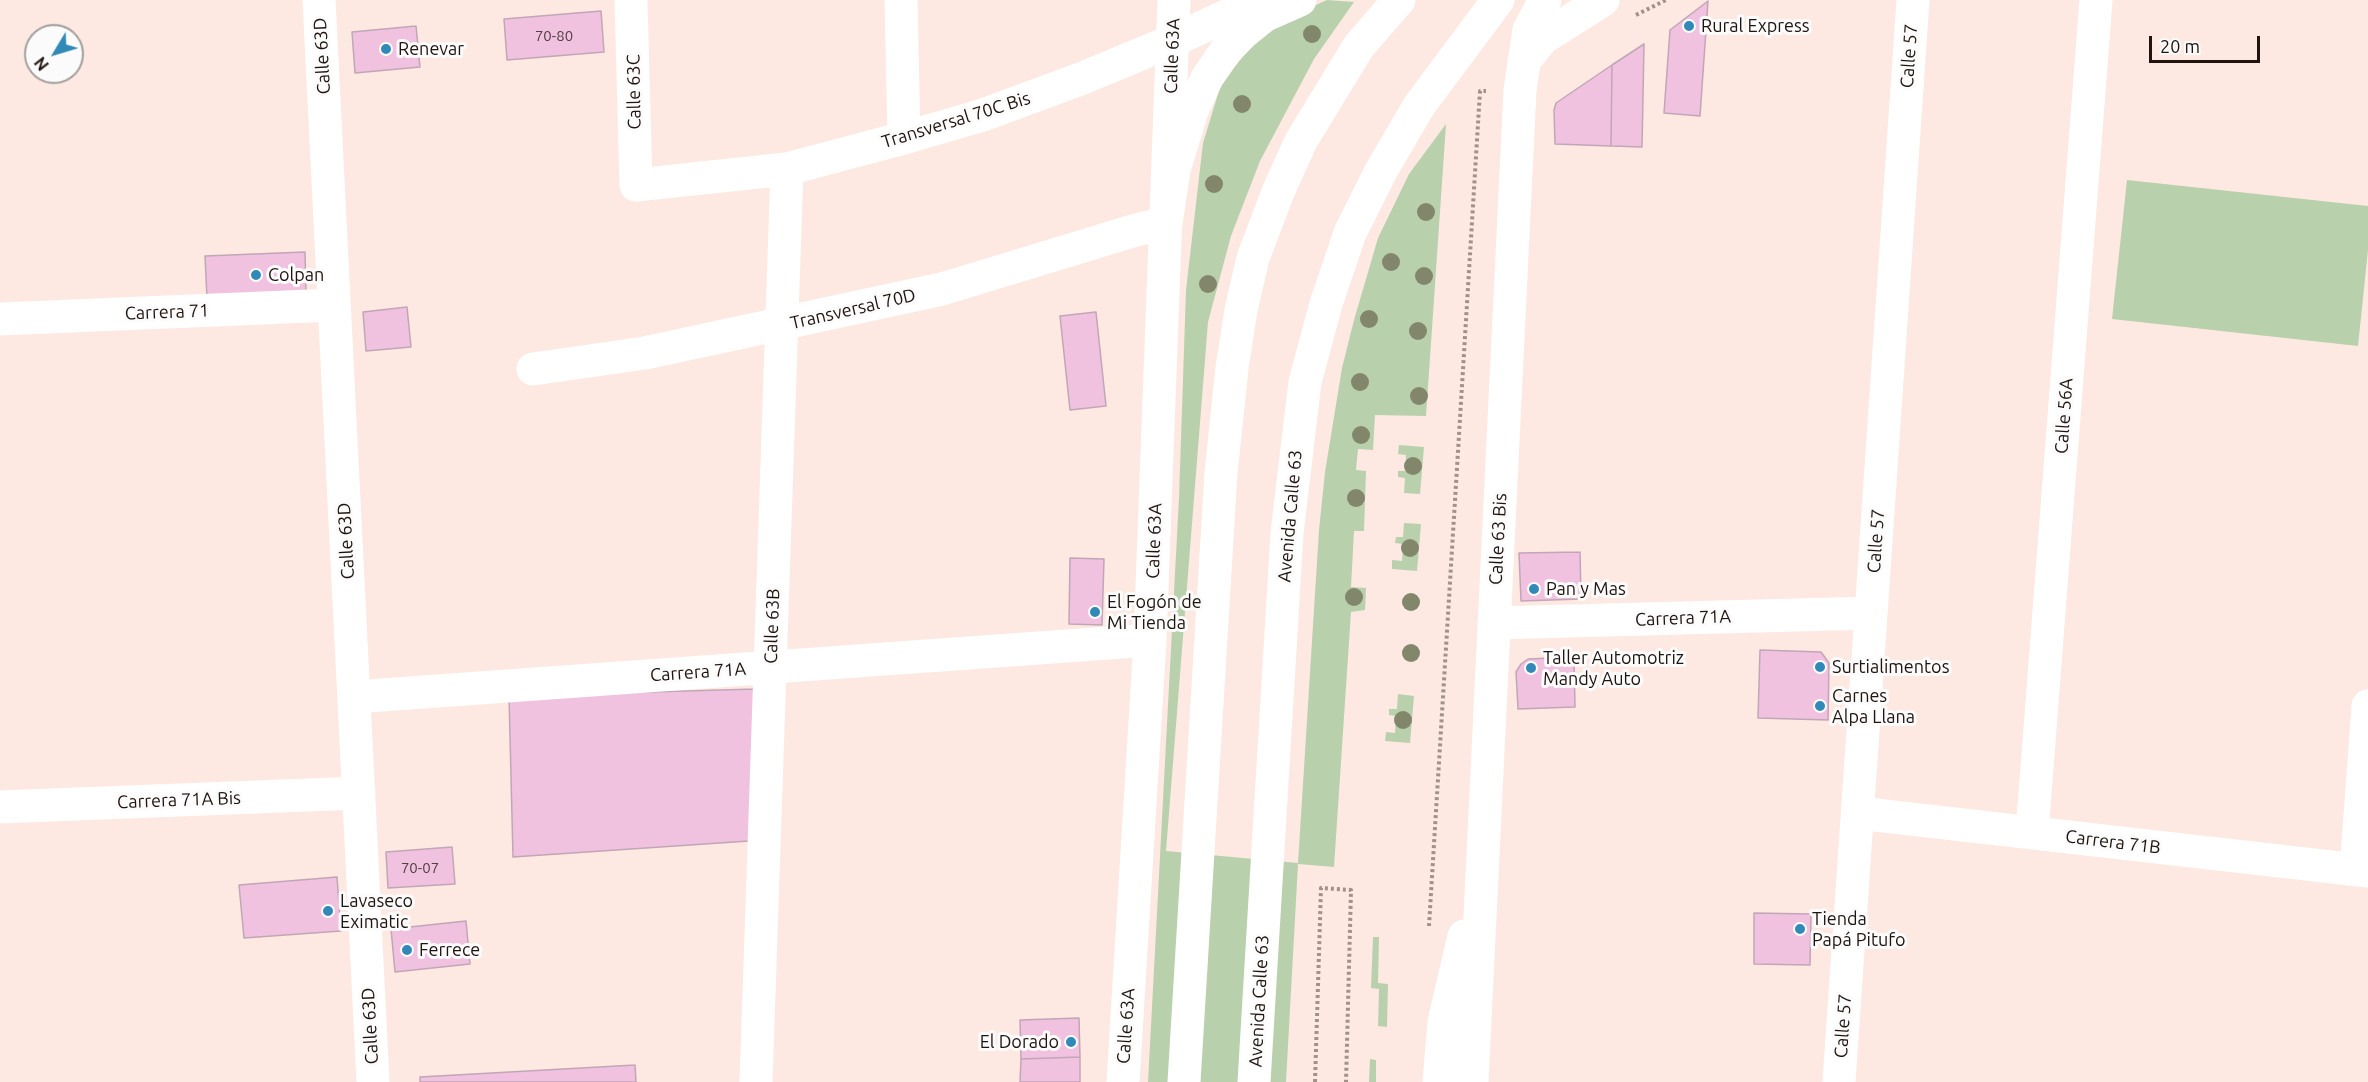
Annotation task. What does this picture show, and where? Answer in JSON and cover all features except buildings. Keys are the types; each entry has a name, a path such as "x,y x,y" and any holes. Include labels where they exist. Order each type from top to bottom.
{"street":[{"name":"Calle 63D","path":"319,0 373,1082"},
{"name":"Calle 63C","path":"632,0 636,185"},
{"path":"901,0 904,138"},
{"name":"Calle 63A","path":"1123,1082 1150,640 1174,0"},
{"name":"Transversal 70C Bis","path":"636,185 787,169 983,115 1083,78 1172,41 1261,0"},
{"path":"1166,223 1174,170 1192,111 1208,78 1227,49 1244,32 1264,16 1300,0"},
{"path":"1184,1082 1221,473 1232,368 1241,310 1253,258 1278,192 1301,141 1359,46 1399,0"},
{"name":"Avenida Calle 63","path":"1254,1082 1287,533 1305,382 1326,304 1350,233 1381,171 1419,106 1498,0"},
{"name":"Calle 63 Bis","path":"1472,1082 1523,63 1529,30 1545,0"},
{"path":"1523,63 1543,38 1603,0"},
{"name":"Calle 57","path":"1839,1082 1913,0"},
{"name":"Calle 56A","path":"2032,832 2096,0"},
{"name":"Calle 63B","path":"756,1082 787,169"},
{"name":"Transversal 70D","path":"533,369 645,353 942,289 1166,223"},
{"name":"Carrera 71","path":"0,320 334,305"},
{"name":"Carrera 71A","path":"1494,623 1871,612"},
{"name":"Carrera 71A","path":"354,697 1150,640"},
{"path":"2362,871 2368,706"},
{"name":"Carrera 71A Bis","path":"0,807 358,793"},
{"name":"Carrera 71B","path":"1858,813 2362,871"},
{"path":"1438,1082 1444,1022 1483,859"}],"path":[{"path":"1428,928 1480,92"},
{"path":"1315,1082 1321,888 1351,890 1346,1082"}],"green space":[{"path":"1327,0 1354,2 1314,59 1260,161 1231,236 1208,322 1166,851 1298,863 1319,530 1325,472 1342,368 1378,238 1409,174 1446,124 1426,416 1375,415 1373,450 1358,449 1356,470 1366,471 1364,531 1354,531 1351,587 1366,588 1365,610 1351,612 1334,867 1298,864 1286,1082 1148,1082 1179,498 1186,290 1203,143 1221,84 1258,38 1287,18"},
{"path":"2127,180 2368,206 2368,250 2358,346 2112,319"},
{"path":"1399,445 1424,447 1420,494 1404,493 1405,478 1398,477 1398,471 1405,471 1406,455 1398,454"},
{"path":"1404,523 1421,524 1417,571 1392,569 1392,560 1402,561 1403,544 1395,543 1396,537 1403,537"},
{"path":"1398,694 1414,696 1410,743 1385,741 1386,732 1395,733 1396,716 1389,715 1389,709 1397,709"},
{"path":"1373,937 1379,937 1378,983 1388,984 1387,1027 1378,1026 1379,989 1371,988"},
{"path":"1370,1059 1376,1060 1376,1082 1369,1082"}],"place":[{"name":"Rural Express","path":"1689,26"},
{"name":"Renevar","path":"386,49"},
{"name":"Colpan","path":"256,275"},
{"name":"Pan y Mas","path":"1534,589"},
{"name":"El Fogón de Mi Tienda","path":"1095,612"},
{"name":"Surtialimentos","path":"1820,667"},
{"name":"Taller Automotriz Mandy Auto","path":"1531,668"},
{"name":"Carnes Alpa Llana","path":"1820,706"},
{"name":"Lavaseco Eximatic","path":"328,911"},
{"name":"Tienda Papá Pitufo","path":"1800,929"},
{"name":"Ferrece","path":"407,950"},
{"name":"El Dorado","path":"1071,1042"}]}
